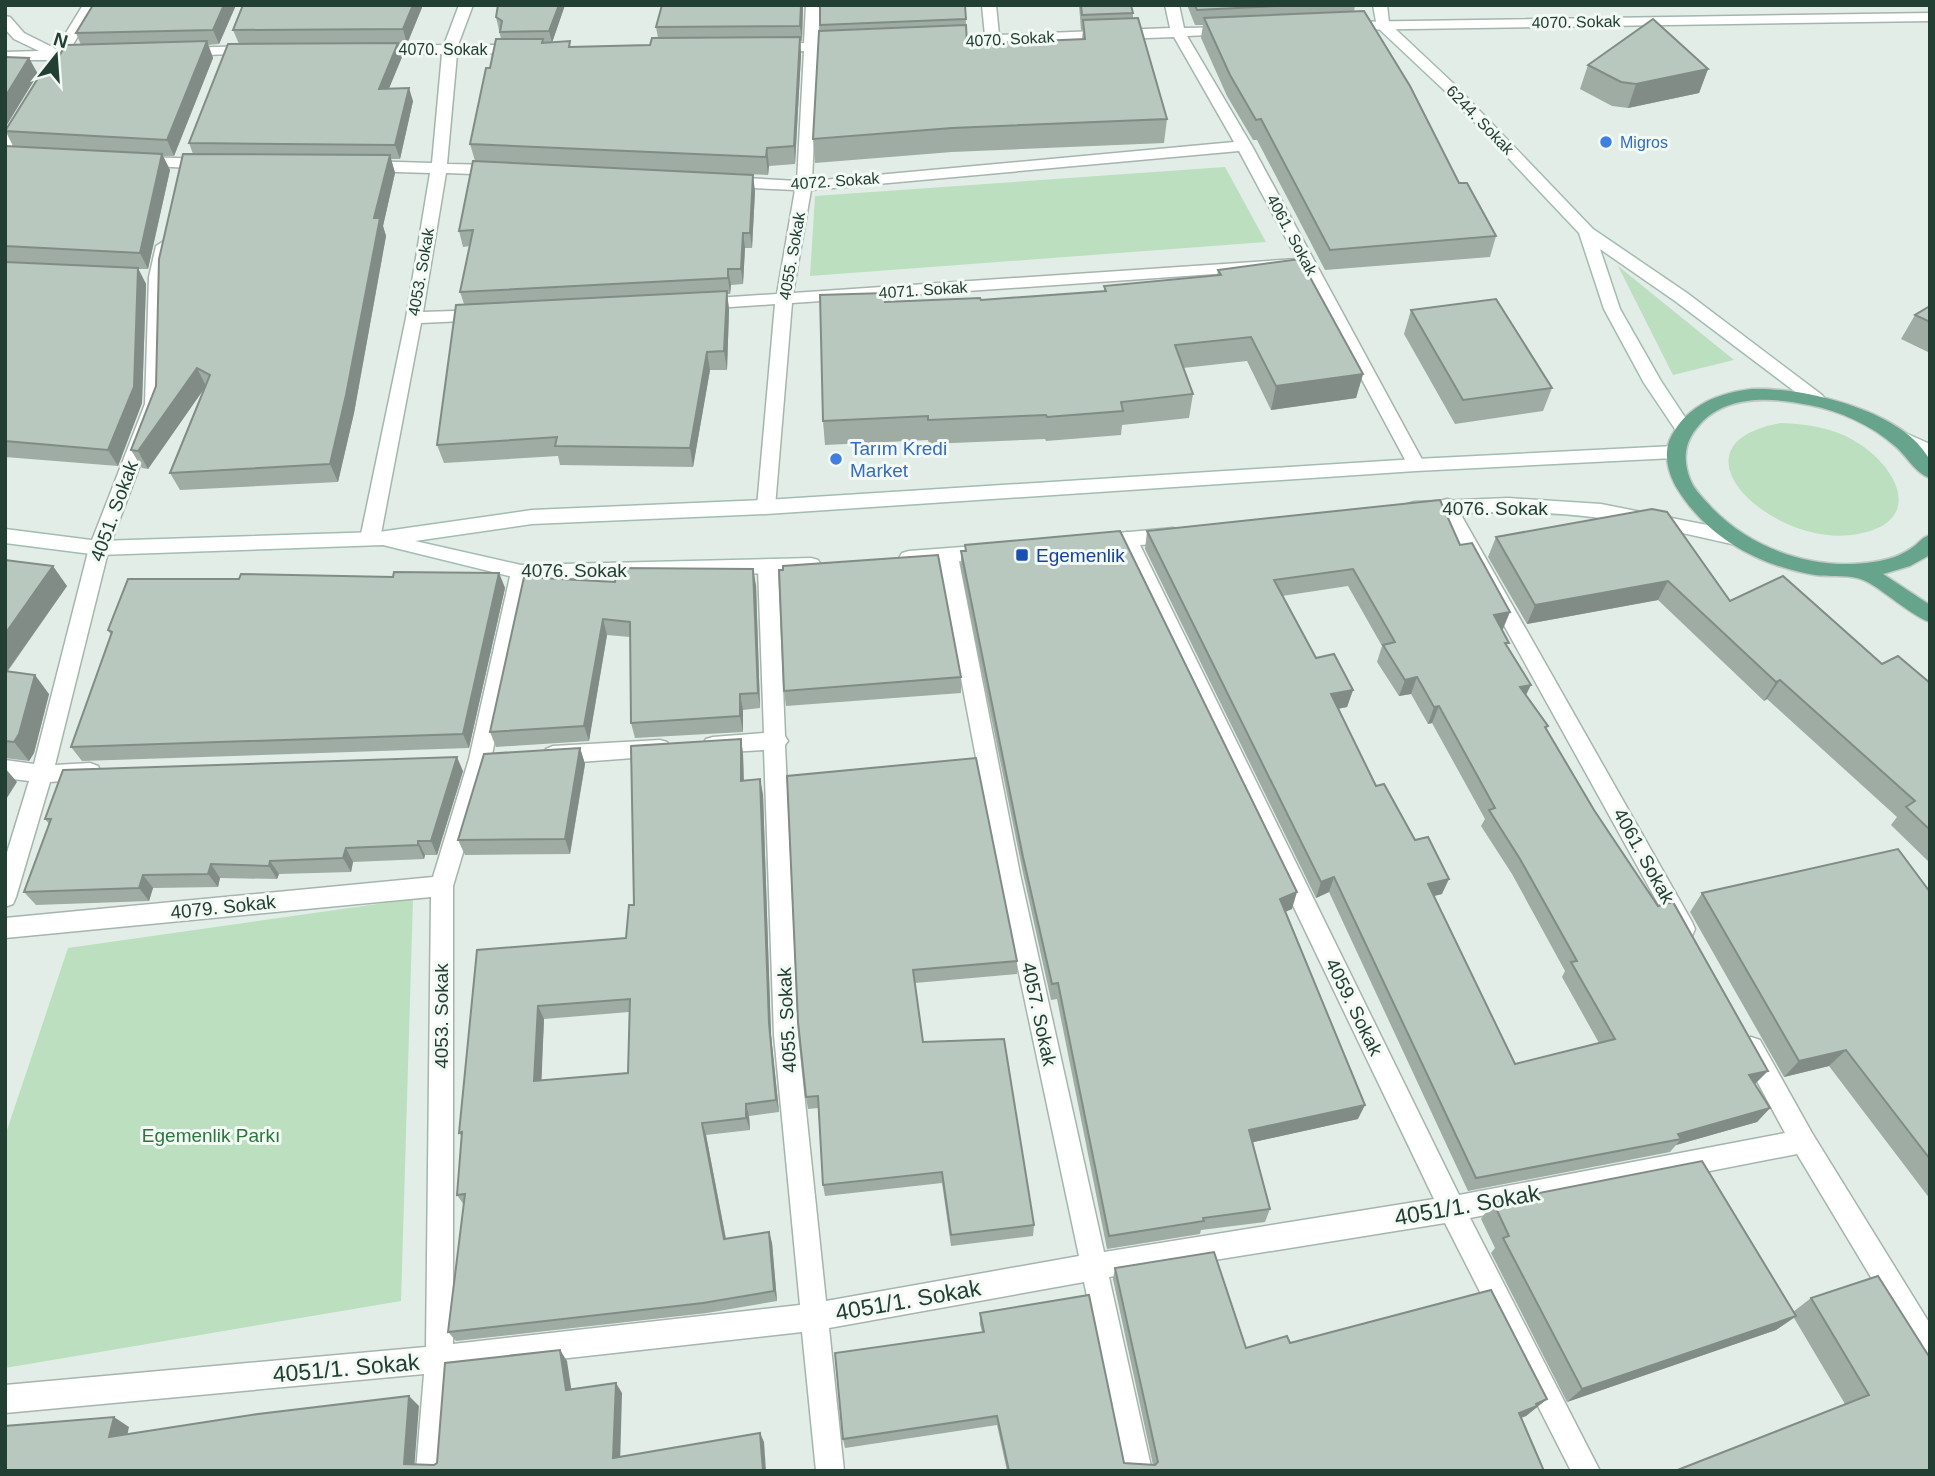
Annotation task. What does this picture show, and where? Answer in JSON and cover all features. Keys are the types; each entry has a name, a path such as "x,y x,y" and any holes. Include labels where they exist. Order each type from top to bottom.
{"main road":[{"path":"1930,472 1919,456 1894,434 1858,413 1816,399 1774,394 1735,396 1704,408 1683,428 1674,453 1680,481 1700,510 1732,537 1774,558 1820,570 1865,572 1899,564 1925,549 1930,542"},
{"path":"1865,572 1930,615"}],"street":[{"path":"45,78 90,5"},
{"name":"4053. Sokak","path":"374,539 439,167 450,49 466,5"},
{"name":"4055. Sokak","path":"766,507 784,299 804,186 813,5"},
{"path":"989,5 992,40"},
{"name":"4061. Sokak","path":"1172,5 1178,32 1244,146 1416,465"},
{"path":"1380,5 1382,24"},
{"name":"4070. Sokak","path":"1327,26 1930,17"},
{"path":"5,20 19,36 58,55"},
{"name":"6244. Sokak","path":"1382,24 1450,88 1587,232 1681,297 1816,399"},
{"path":"225,57 235,28"},
{"name":"4070. Sokak","path":"923,43 1246,29"},
{"path":"757,48 867,45"},
{"name":"4070. Sokak","path":"353,50 530,48"},
{"path":"162,52 225,57 269,50"},
{"path":"5,56 97,54"},
{"path":"10,152 32,101"},
{"path":"180,170 192,139"},
{"name":"4072. Sokak","path":"709,181 804,186 1244,146"},
{"path":"127,161 180,170 222,164"},
{"path":"344,166 520,171"},
{"name":"4051. Sokak","path":"5,897 42,774 99,548 154,404 150,277 168,227"},
{"name":"6244. Sokak","path":"1587,232 1612,309 1653,383 1683,428"},
{"name":"4071. Sokak","path":"688,304 1307,263"},
{"path":"414,318 496,314"},
{"path":"1894,434 1930,452"},
{"name":"4076. Sokak","path":"5,536 99,548 374,539 532,517 766,507 1416,465 1674,453"},
{"name":"4076. Sokak","path":"1394,512 1447,506 1520,505 1602,511 1732,537"},
{"name":"4061. Sokak","path":"1447,506 1693,945"},
{"path":"1072,544 1194,533"},
{"name":"4076. Sokak","path":"374,539 521,572 768,568 824,564"},
{"name":"4059. Sokak","path":"1127,540 1452,1209 1587,1471"},
{"path":"892,559 1003,551"},
{"name":"4057. Sokak","path":"948,556 1009,874 1138,1471"},
{"name":"4055. Sokak","path":"768,568 777,741 786,1035 830,1471"},
{"name":"4053. Sokak","path":"430,1471 439,1359 442,886 480,759 521,572"},
{"path":"534,756 777,741"},
{"path":"452,760 507,757"},
{"path":"5,769 42,774 110,771"},
{"name":"4079. Sokak","path":"5,928 442,886"},
{"path":"1741,1031 1803,1141 1930,1349"},
{"name":"4051/1. Sokak","path":"5,1399 439,1359 814,1317 1093,1267 1452,1209 1803,1141"}],"green space":[{"path":"1225,167 1266,242 810,276 815,196"},
{"path":"1618,266 1734,360 1673,375"},
{"path":"1781,423 1827,429 1868,450 1891,476 1898,491 1898,505 1893,517 1880,527 1858,534 1825,535 1793,526 1765,511 1743,492 1730,472 1730,451 1746,434"},
{"name":"Egemenlik Parkı","path":"413,899 401,1301 5,1368 5,1136 68,948"}],"building":[{"path":"93,5 224,5 213,30 76,33"},
{"path":"243,5 413,5 403,29 233,30"},
{"path":"498,5 559,5 549,31 500,32 502,21 496,17"},
{"path":"662,5 801,5 800,26 656,27"},
{"path":"820,5 965,5 966,19 820,25"},
{"path":"1081,5 1131,5 1133,13 1082,15"},
{"path":"1195,5 1294,5 1197,10"},
{"path":"1364,11 1410,86 1459,183 1467,183 1496,236 1330,250 1261,119 1256,120 1230,75 1204,18"},
{"path":"1138,18 1167,119 952,128 813,139 819,31 966,25 967,44 1085,39 1083,20"},
{"path":"1653,19 1708,69 1636,84 1621,82 1588,65"},
{"path":"800,37 794,146 767,148 766,157 470,144 486,68 490,68 496,39 543,39 542,43 570,41 569,47 650,45 652,38"},
{"path":"207,41 167,140 5,131 50,59 57,59 66,45"},
{"path":"398,43 379,89 409,88 395,145 189,143 228,44"},
{"path":"5,57 29,58 5,97"},
{"path":"5,146 162,154 140,253 5,246"},
{"path":"183,154 390,155 374,218 380,218 330,464 170,473 210,375 197,368 138,451 131,450 156,386 159,259"},
{"path":"473,161 753,175 750,233 743,233 741,269 728,269 728,278 460,292 473,230 459,231"},
{"path":"1300,259 1363,374 1276,386 1251,337 1175,345 1193,394 1121,402 1123,411 1047,417 928,420 928,416 823,421 820,295 885,293 885,302 981,300 1106,291 1104,286 1221,275 1218,270"},
{"path":"5,262 138,268 134,387 108,450 5,441"},
{"path":"727,291 724,351 707,352 690,448 555,446 557,437 437,445 456,305"},
{"path":"1496,299 1552,388 1463,400 1411,310"},
{"path":"1930,306 1930,322 1915,315"},
{"path":"1440,500 1460,545 1472,543 1510,612 1494,615 1509,643 1505,643 1531,685 1520,687 1548,726 1545,727 1594,810 1658,906 1673,902 1768,1071 1749,1075 1770,1108 1678,1134 1681,1139 1476,1178 1334,877 1321,882 1147,531","holes":["1353,569 1395,642 1383,645 1405,680 1417,677 1434,707 1439,706 1495,808 1489,810 1520,859 1577,961 1571,962 1615,1039 1515,1064 1428,884 1449,879 1428,837 1415,840 1384,784 1376,786 1331,694 1353,690 1334,654 1316,658 1274,580"]},
{"path":"1652,509 1667,512 1730,601 1783,576 1882,664 1898,656 1930,683 1930,830 1906,807 1915,801 1780,680 1776,682 1668,581 1535,605 1496,537"},
{"path":"1120,531 1297,892 1280,899 1365,1105 1249,1130 1270,1209 1203,1218 1204,1221 1109,1236 1058,983 1052,984 1023,857 961,551 966,551 965,545"},
{"path":"938,555 961,677 784,691 779,570 783,570 783,566"},
{"path":"5,560 53,566 5,634"},
{"path":"617,568 753,569 758,693 740,694 740,716 631,723 630,622 603,619 584,726 490,732 524,577 615,582"},
{"path":"394,572 499,573 463,734 71,747 112,632 108,630 128,579 239,579 241,574 393,577"},
{"path":"5,671 35,675 19,734 14,742 5,741"},
{"path":"741,739 741,781 760,779 769,1023 776,1100 746,1104 746,1118 702,1123 724,1239 769,1232 774,1291 703,1303 448,1332 465,1194 457,1195 462,1132 459,1133 477,950 626,938 629,905 634,905 631,746","holes":["630,999 628,1073 534,1081 538,1006"]},
{"path":"580,748 565,839 458,840 484,754"},
{"path":"457,757 431,841 418,841 418,845 346,848 343,858 270,861 269,866 211,864 208,874 143,875 139,888 24,892 51,819 45,819 63,770"},
{"path":"976,758 1017,961 913,970 923,1042 1004,1039 1034,1225 951,1235 942,1172 823,1185 818,1096 806,1097 798,1022 787,776"},
{"path":"1898,849 1930,892 1930,1159 1846,1050 1799,1061 1702,893"},
{"path":"1702,1161 1796,1316 1582,1389 1503,1238 1509,1236 1493,1202"},
{"path":"1214,1252 1246,1348 1287,1336 1290,1343 1491,1290 1547,1399 1519,1413 1544,1471 1009,1471 997,1416 843,1439 835,1353 984,1332 980,1313 1089,1295 1124,1463 1155,1465 1158,1462 1115,1268"},
{"path":"1878,1276 1930,1358 1930,1471 1675,1471 1869,1395 1811,1298"},
{"path":"560,1350 566,1390 616,1383 613,1458 760,1433 763,1471 5,1471 5,1426 114,1417 109,1437 258,1414 409,1396 404,1464 434,1465 437,1463 445,1363"}],"place":[{"name":"Migros","path":"1606,142"},
{"name":"Tarım Kredi Market","path":"836,459"},
{"name":"Egemenlik","path":"1022,555"}]}
